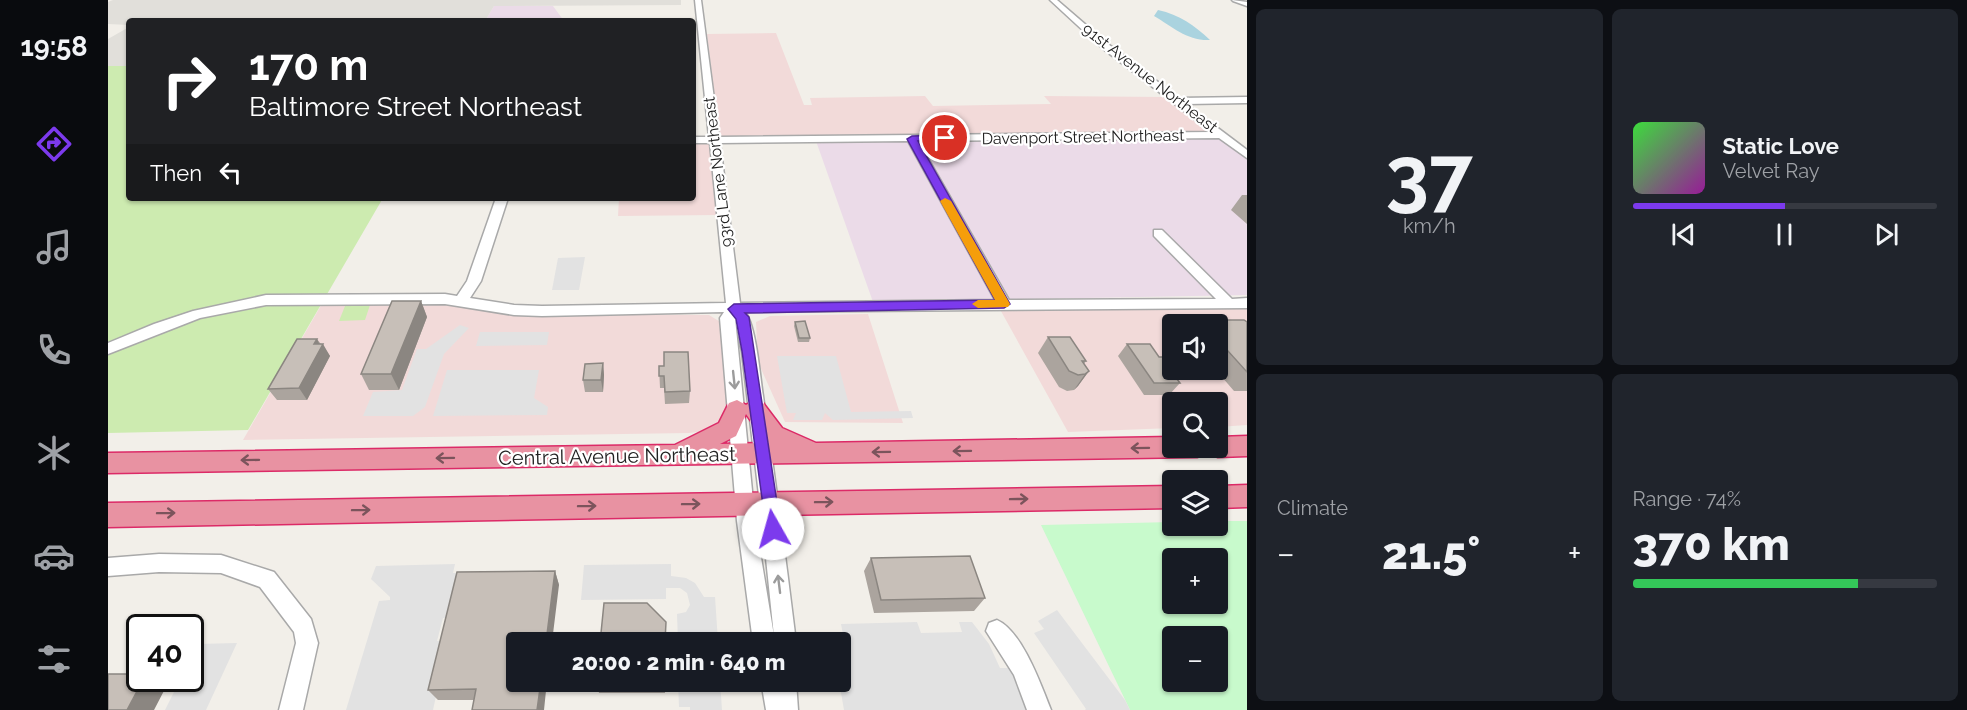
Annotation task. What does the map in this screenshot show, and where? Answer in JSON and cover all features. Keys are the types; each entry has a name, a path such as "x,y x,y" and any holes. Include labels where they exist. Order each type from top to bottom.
{"highway":[{"path":"672,455 705,442 728,429 746,409 774,435 800,447 834,453"},
{"path":"1228,447 1247,446"},
{"name":"Central Avenue Northeast","path":"108,463 1162,448"},
{"path":"1228,496 1247,496"},
{"path":"108,515 1162,497"}],"street":[{"name":"93rd Lane Northeast","path":"698,0 697,31 714,140 734,309 742,317 746,409 757,503"},
{"name":"91st Avenue Northeast","path":"1053,0 1105,46 1247,155"},
{"path":"1177,101 1247,100"},
{"name":"Davenport Street Northeast","path":"696,140 1222,135"},
{"path":"912,139 1004,304"},
{"path":"462,300 474,281 501,201"},
{"path":"1158,233 1228,303"},
{"path":"108,349 189,317 250,302 364,298 462,300 534,311 1247,303"},
{"path":"757,503 758,612 762,632"},
{"path":"757,503 783,632"},
{"path":"108,567 159,563 221,564 267,579 303,627 307,643 291,710"},
{"path":"997,631 1023,668 1039,710"},
{"path":"774,692 778,710"},
{"path":"785,692 786,710"}],"shaded area":[{"path":"113,0 681,0 681,5 494,6 487,18 126,18 126,25 108,24 108,2"},
{"path":"494,6 553,6 562,18 487,18"},
{"path":"126,29 126,66 108,66 108,39"},
{"path":"776,33 804,105 812,105 810,98 925,96 933,106 1051,104 1044,96 1165,97 1210,130 1204,133 719,136 707,34"},
{"path":"1222,135 1247,155 1247,295 873,302 816,141"},
{"path":"696,143 710,143 717,215 618,216 619,201 696,201"},
{"path":"585,257 579,290 552,290 558,258"},
{"path":"437,301 505,314 709,315 722,323 727,405 725,419 715,430 689,433 243,440 323,302"},
{"path":"997,304 1247,306 1247,425 1228,426 1228,392 1162,392 1162,428 1068,432"},
{"path":"868,314 903,423 785,422 758,362 756,322 770,316"},
{"path":"460,325 469,328 444,354 425,407 413,416 363,416 373,392 402,390 417,349 426,349"},
{"path":"480,332 549,332 547,345 476,346"},
{"path":"777,356 836,356 851,412 911,411 913,418 833,420 825,413 822,420 793,420 796,413 787,413"},
{"path":"447,370 539,370 534,398 548,407 547,415 433,416"},
{"path":"455,564 453,573 464,573 454,618 443,618 437,641 448,641 433,710 346,710 379,601 390,600 390,597 371,579 376,566"},
{"path":"671,564 671,576 686,578 695,583 704,597 715,597 717,632 678,632 677,614 686,612 690,605 687,593 680,588 666,588 666,599 581,600 584,565"},
{"path":"1057,610 1125,700 1130,710 1085,710 1034,633 1044,629 1038,621"},
{"path":"917,622 921,633 962,632 959,622 972,622 989,644 1000,668 1011,668 1026,710 844,710 841,692 851,692 851,632 843,632 841,624"},
{"path":"237,643 206,710 165,710 174,692 204,692 204,644"},
{"path":"678,692 721,692 722,710 690,710 690,707 679,707"}],"green space":[{"path":"108,66 126,66 126,201 381,201 248,430 108,433"},
{"path":"352,302 370,305 365,320 339,321 345,306"},
{"path":"1228,521 1247,521 1247,710 1130,710 1041,525 1162,522 1162,536 1228,536"}],"water":[{"path":"1158,10 1186,21 1210,40 1194,38 1180,32 1154,16"}],"building":[{"path":"392,301 421,301 391,374 361,374"},
{"path":"1228,320 1247,322 1247,372 1228,351"},
{"path":"805,321 810,338 799,338 795,322"},
{"path":"1048,337 1070,337 1086,361 1082,361 1089,371 1078,375 1069,371"},
{"path":"297,339 317,339 314,344 323,344 299,388 268,389"},
{"path":"1127,344 1150,344 1159,357 1162,357 1162,380 1178,380 1180,383 1154,383"},
{"path":"664,352 688,352 690,391 665,392 664,376 659,376 659,366 664,366"},
{"path":"603,363 601,380 583,380 585,364"},
{"path":"970,556 985,598 881,600 871,558"},
{"path":"555,571 547,632 506,632 506,692 539,692 537,710 472,710 476,689 428,690 457,572"},
{"path":"604,603 647,603 666,622 666,632 601,632"},
{"path":"108,674 126,674 126,692 137,692 127,710 108,710"}],"slow traffic":[{"path":"945,201 1004,304 978,304"}],"route":[{"path":"773,529 742,317 734,309 1004,304 912,139 945,138"}]}
